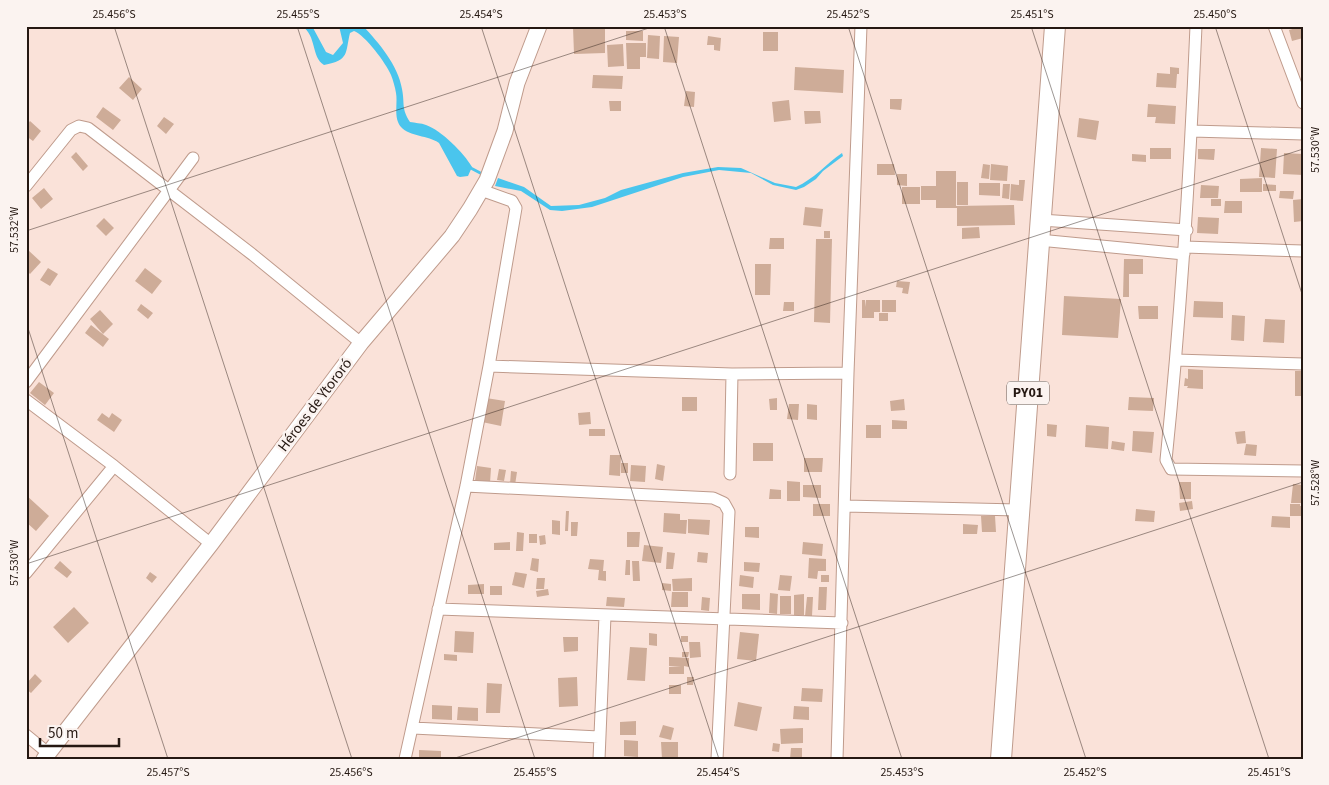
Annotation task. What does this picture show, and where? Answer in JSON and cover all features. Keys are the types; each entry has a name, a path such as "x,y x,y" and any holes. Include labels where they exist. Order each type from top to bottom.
{"highway":[{"name":"PY01","path":"1001,759 1055,26"}],"main road":[{"name":"Héroes de Ytororó","path":"46,756 211,544 361,343 452,236 484,185 505,131 517,82 539,26"}],"street":[{"path":"837,759 848,373 861,26"},
{"path":"1196,26 1187,230 1166,460 1171,469 1303,471"},
{"path":"1274,26 1303,104"},
{"path":"26,186 70,130 79,126 88,128 253,255 361,343"},
{"path":"1192,131 1303,134"},
{"path":"26,382 193,158"},
{"path":"405,759 466,486 516,208 512,201 484,185"},
{"path":"1041,220 1187,230"},
{"path":"1039,240 1185,251 1303,251"},
{"path":"1176,360 1303,364"},
{"path":"489,366 732,374 848,373"},
{"path":"730,474 732,374"},
{"path":"26,400 114,466 211,544"},
{"path":"26,573 114,466"},
{"path":"466,486 713,498 724,503 729,512 717,759"},
{"path":"845,506 1020,510"},
{"path":"438,610 842,623"},
{"path":"599,759 605,616"},
{"path":"413,728 599,737"},
{"path":"26,735 46,756"}],"water":[{"path":"302,26 312,26 326,52 333,55 343,43 339,26 363,26 381,47 396,71 402,89 404,109 410,122 424,124 432,128 452,143 464,155 472,167 468,176 457,176 439,143 435,140 409,133 401,127 396,115 396,93 391,75 380,57 364,38 354,31 350,33 345,55 338,61 324,65 317,57 310,35"},
{"path":"842,153 843,156 823,171 816,179 796,190 773,185 751,173 719,170 683,177 592,207 562,211 550,210 521,191 495,186 498,178 524,187 551,206 579,205 605,198 621,190 683,173 718,167 741,168 775,183 796,187 809,180"}],"building":[{"path":"1303,26 1303,38 1292,41 1289,30"},
{"path":"573,27 605,27 605,53 574,54"},
{"path":"626,31 643,31 643,41 626,40"},
{"path":"763,32 778,32 778,51 763,51"},
{"path":"648,35 660,36 659,59 647,58"},
{"path":"664,36 679,37 677,63 663,62"},
{"path":"708,36 721,38 720,51 714,50 714,45 707,45"},
{"path":"626,43 646,43 646,57 640,57 640,69 627,69"},
{"path":"623,44 624,66 608,67 607,45"},
{"path":"795,67 844,70 843,93 794,90"},
{"path":"1170,67 1179,68 1176,88 1156,87 1157,73 1170,74"},
{"path":"593,75 623,76 622,89 592,88"},
{"path":"129,77 142,89 133,100 119,88"},
{"path":"686,91 695,92 694,107 684,106"},
{"path":"890,99 902,99 901,110 890,109"},
{"path":"789,100 791,120 774,122 772,102"},
{"path":"609,101 621,101 621,111 610,111"},
{"path":"1148,104 1176,106 1175,124 1155,123 1156,117 1147,117"},
{"path":"103,107 121,120 113,130 96,117"},
{"path":"804,111 820,111 821,123 805,124"},
{"path":"164,117 174,124 166,134 157,126"},
{"path":"1079,118 1099,121 1096,140 1077,137"},
{"path":"30,121 41,131 33,141 26,136 26,126"},
{"path":"1150,148 1171,148 1171,159 1150,159"},
{"path":"1261,148 1277,149 1275,178 1259,177"},
{"path":"1198,149 1215,149 1214,160 1198,159"},
{"path":"76,152 88,166 83,171 71,157"},
{"path":"1284,153 1303,154 1303,175 1283,174"},
{"path":"1132,154 1146,155 1146,162 1132,161"},
{"path":"877,164 894,164 895,175 877,175"},
{"path":"983,164 990,165 989,179 981,178"},
{"path":"991,164 1008,166 1007,181 990,180"},
{"path":"936,171 956,171 956,206 1014,205 1015,225 957,226 957,208 936,208 936,200 921,200 921,186 936,186"},
{"path":"897,174 907,174 907,186 897,185"},
{"path":"1262,178 1262,192 1240,192 1240,179"},
{"path":"1019,180 1025,180 1023,201 1010,200 1011,184 1019,185"},
{"path":"957,182 968,182 968,205 957,205"},
{"path":"979,183 1000,183 1000,196 979,195"},
{"path":"1003,184 1010,184 1009,199 1002,198"},
{"path":"1263,184 1276,185 1276,191 1263,191"},
{"path":"1201,185 1219,186 1218,198 1200,198"},
{"path":"902,187 920,187 920,204 902,204"},
{"path":"44,188 53,199 41,209 32,198"},
{"path":"1280,191 1294,191 1293,199 1279,198"},
{"path":"1211,199 1221,199 1221,206 1211,206"},
{"path":"1303,199 1303,221 1294,222 1293,200"},
{"path":"1225,201 1242,201 1242,213 1224,213"},
{"path":"805,207 823,209 821,227 803,225"},
{"path":"1198,217 1219,218 1218,234 1197,233"},
{"path":"104,218 114,228 106,236 96,226"},
{"path":"979,227 980,238 962,239 962,228"},
{"path":"824,231 830,231 830,238 824,238"},
{"path":"770,238 784,238 784,249 769,249"},
{"path":"816,239 832,239 830,323 814,322"},
{"path":"28,250 41,262 30,274 26,270"},
{"path":"1124,259 1143,259 1143,274 1129,274 1129,297 1123,297"},
{"path":"755,264 771,264 770,295 755,295"},
{"path":"48,268 58,274 50,286 40,280"},
{"path":"145,268 162,281 152,294 135,281"},
{"path":"897,281 910,282 908,294 902,293 903,288 896,287"},
{"path":"1064,296 1121,299 1118,338 1062,335"},
{"path":"862,300 865,300 866,307 866,300 880,300 880,312 874,312 874,318 862,318"},
{"path":"882,300 896,300 896,312 882,312"},
{"path":"1194,301 1223,302 1223,318 1193,317"},
{"path":"784,302 794,302 794,311 783,311"},
{"path":"141,304 153,313 148,319 137,310"},
{"path":"1138,306 1158,306 1158,319 1139,319"},
{"path":"100,310 113,324 103,334 90,319"},
{"path":"879,313 888,313 888,321 879,321"},
{"path":"1232,315 1245,316 1244,341 1231,340"},
{"path":"1265,319 1285,320 1284,343 1263,342"},
{"path":"91,325 109,339 103,347 85,333"},
{"path":"1188,369 1203,370 1203,389 1187,388 1188,386 1184,386 1185,378 1188,379"},
{"path":"1295,371 1303,371 1303,396 1295,396"},
{"path":"39,382 54,393 45,405 30,393"},
{"path":"682,397 697,397 697,411 682,411"},
{"path":"1129,397 1154,398 1153,411 1128,410"},
{"path":"486,398 505,401 501,426 482,422"},
{"path":"777,398 777,410 770,410 769,399"},
{"path":"904,399 905,410 891,411 890,401"},
{"path":"789,404 799,404 798,420 787,419"},
{"path":"807,404 817,405 817,420 807,419"},
{"path":"590,412 591,424 579,425 578,413"},
{"path":"102,413 109,418 112,413 122,420 114,432 97,420"},
{"path":"892,420 907,421 907,429 892,429"},
{"path":"1047,424 1057,425 1056,437 1047,436"},
{"path":"866,425 881,425 881,438 866,438"},
{"path":"1086,425 1109,427 1108,449 1085,447"},
{"path":"589,429 605,429 605,436 589,436"},
{"path":"1133,431 1154,432 1152,453 1132,451"},
{"path":"1245,431 1246,443 1237,444 1235,432"},
{"path":"1112,441 1125,443 1124,451 1111,449"},
{"path":"753,443 773,443 773,461 753,461"},
{"path":"1246,444 1257,445 1256,456 1244,455"},
{"path":"610,455 621,455 620,476 609,475"},
{"path":"804,458 823,458 822,472 804,472"},
{"path":"621,463 628,463 628,473 621,473"},
{"path":"657,464 665,466 663,481 655,479"},
{"path":"631,465 646,466 645,482 630,481"},
{"path":"477,466 491,468 490,483 475,481"},
{"path":"499,469 506,470 504,481 497,480"},
{"path":"511,471 517,472 515,485 510,484"},
{"path":"787,481 800,482 800,501 787,501"},
{"path":"1179,482 1191,482 1191,499 1180,499"},
{"path":"1293,484 1303,485 1303,503 1291,503"},
{"path":"803,485 821,485 821,498 803,497"},
{"path":"770,489 781,490 781,499 769,499"},
{"path":"26,495 49,516 36,531 26,522"},
{"path":"1192,501 1193,509 1180,511 1179,503"},
{"path":"813,504 830,504 830,516 813,516"},
{"path":"1290,504 1300,504 1300,506 1303,506 1303,516 1290,516"},
{"path":"1136,509 1155,511 1154,522 1135,521"},
{"path":"566,511 569,511 568,531 565,531"},
{"path":"664,513 680,514 680,520 687,520 686,534 663,532"},
{"path":"981,516 995,516 996,532 982,532"},
{"path":"1272,516 1290,517 1290,528 1271,527"},
{"path":"688,519 710,520 709,535 688,533"},
{"path":"552,520 560,521 560,535 552,534"},
{"path":"571,522 578,522 577,536 571,536"},
{"path":"963,524 978,525 977,534 963,534"},
{"path":"745,527 759,527 759,538 745,537"},
{"path":"517,532 524,533 523,551 516,551"},
{"path":"627,532 640,532 639,547 627,547"},
{"path":"529,534 537,534 537,543 529,543"},
{"path":"545,535 546,544 540,545 539,536"},
{"path":"510,542 510,550 494,550 494,543"},
{"path":"803,542 823,544 822,556 802,554"},
{"path":"644,545 663,547 661,563 642,561"},
{"path":"667,552 675,553 673,569 666,569"},
{"path":"698,552 708,553 707,563 697,562"},
{"path":"532,558 539,559 538,572 530,570"},
{"path":"809,558 826,559 826,571 818,571 817,579 808,578"},
{"path":"590,559 604,560 603,571 606,571 606,581 598,580 599,570 588,569"},
{"path":"626,560 630,560 630,575 625,575"},
{"path":"60,561 72,572 67,578 54,568"},
{"path":"632,561 639,561 640,581 633,581"},
{"path":"744,562 760,563 759,572 744,571"},
{"path":"150,572 157,577 152,583 146,578"},
{"path":"515,572 527,574 524,588 512,585"},
{"path":"740,575 754,577 753,588 739,586"},
{"path":"780,575 792,576 790,591 778,590"},
{"path":"821,575 829,575 829,582 821,582"},
{"path":"537,578 545,578 544,589 536,589"},
{"path":"692,578 692,591 673,591 672,579"},
{"path":"662,583 671,584 671,591 662,590"},
{"path":"484,584 484,594 468,594 468,585"},
{"path":"490,586 502,586 502,595 490,595"},
{"path":"819,587 827,587 826,610 818,610"},
{"path":"548,589 549,595 537,597 536,591"},
{"path":"672,592 688,592 688,607 671,607"},
{"path":"770,593 778,594 777,614 769,613"},
{"path":"742,594 760,594 760,610 742,609"},
{"path":"804,594 804,615 794,615 794,595"},
{"path":"780,596 791,596 791,614 780,614"},
{"path":"607,597 625,598 624,607 606,606"},
{"path":"702,597 710,598 709,611 701,610"},
{"path":"807,597 813,597 812,616 805,616"},
{"path":"74,607 89,623 68,643 53,627"},
{"path":"455,631 474,632 473,653 454,652"},
{"path":"740,632 759,634 756,661 737,659"},
{"path":"649,633 657,634 657,646 649,645"},
{"path":"681,636 688,636 688,642 681,642"},
{"path":"563,637 578,637 578,651 564,652"},
{"path":"689,642 700,642 701,657 690,658"},
{"path":"630,647 647,648 645,681 627,680"},
{"path":"682,652 689,652 688,657 682,657"},
{"path":"444,654 457,655 457,661 444,660"},
{"path":"669,657 689,658 689,667 684,666 684,674 669,674 669,667 681,666 669,666"},
{"path":"35,674 42,681 31,693 26,689 26,684"},
{"path":"577,677 578,706 559,707 558,678"},
{"path":"687,677 694,677 693,685 687,685"},
{"path":"487,683 502,684 500,713 486,713"},
{"path":"669,685 681,685 681,694 669,694"},
{"path":"802,688 823,689 822,702 801,701"},
{"path":"738,702 762,707 757,731 734,726"},
{"path":"432,705 452,706 452,720 432,719"},
{"path":"794,706 809,707 809,720 793,719"},
{"path":"458,707 478,708 478,721 457,720"},
{"path":"636,721 636,735 620,735 620,722"},
{"path":"663,725 674,728 671,740 659,737"},
{"path":"803,728 803,743 781,744 780,729"},
{"path":"624,740 638,741 638,757 624,756"},
{"path":"661,742 678,742 678,759 662,759"},
{"path":"773,743 780,744 779,752 772,751"},
{"path":"791,748 802,748 802,759 790,759"},
{"path":"419,750 441,751 441,759 419,759"}],"waterway":[{"path":"467,166 484,175"}]}
